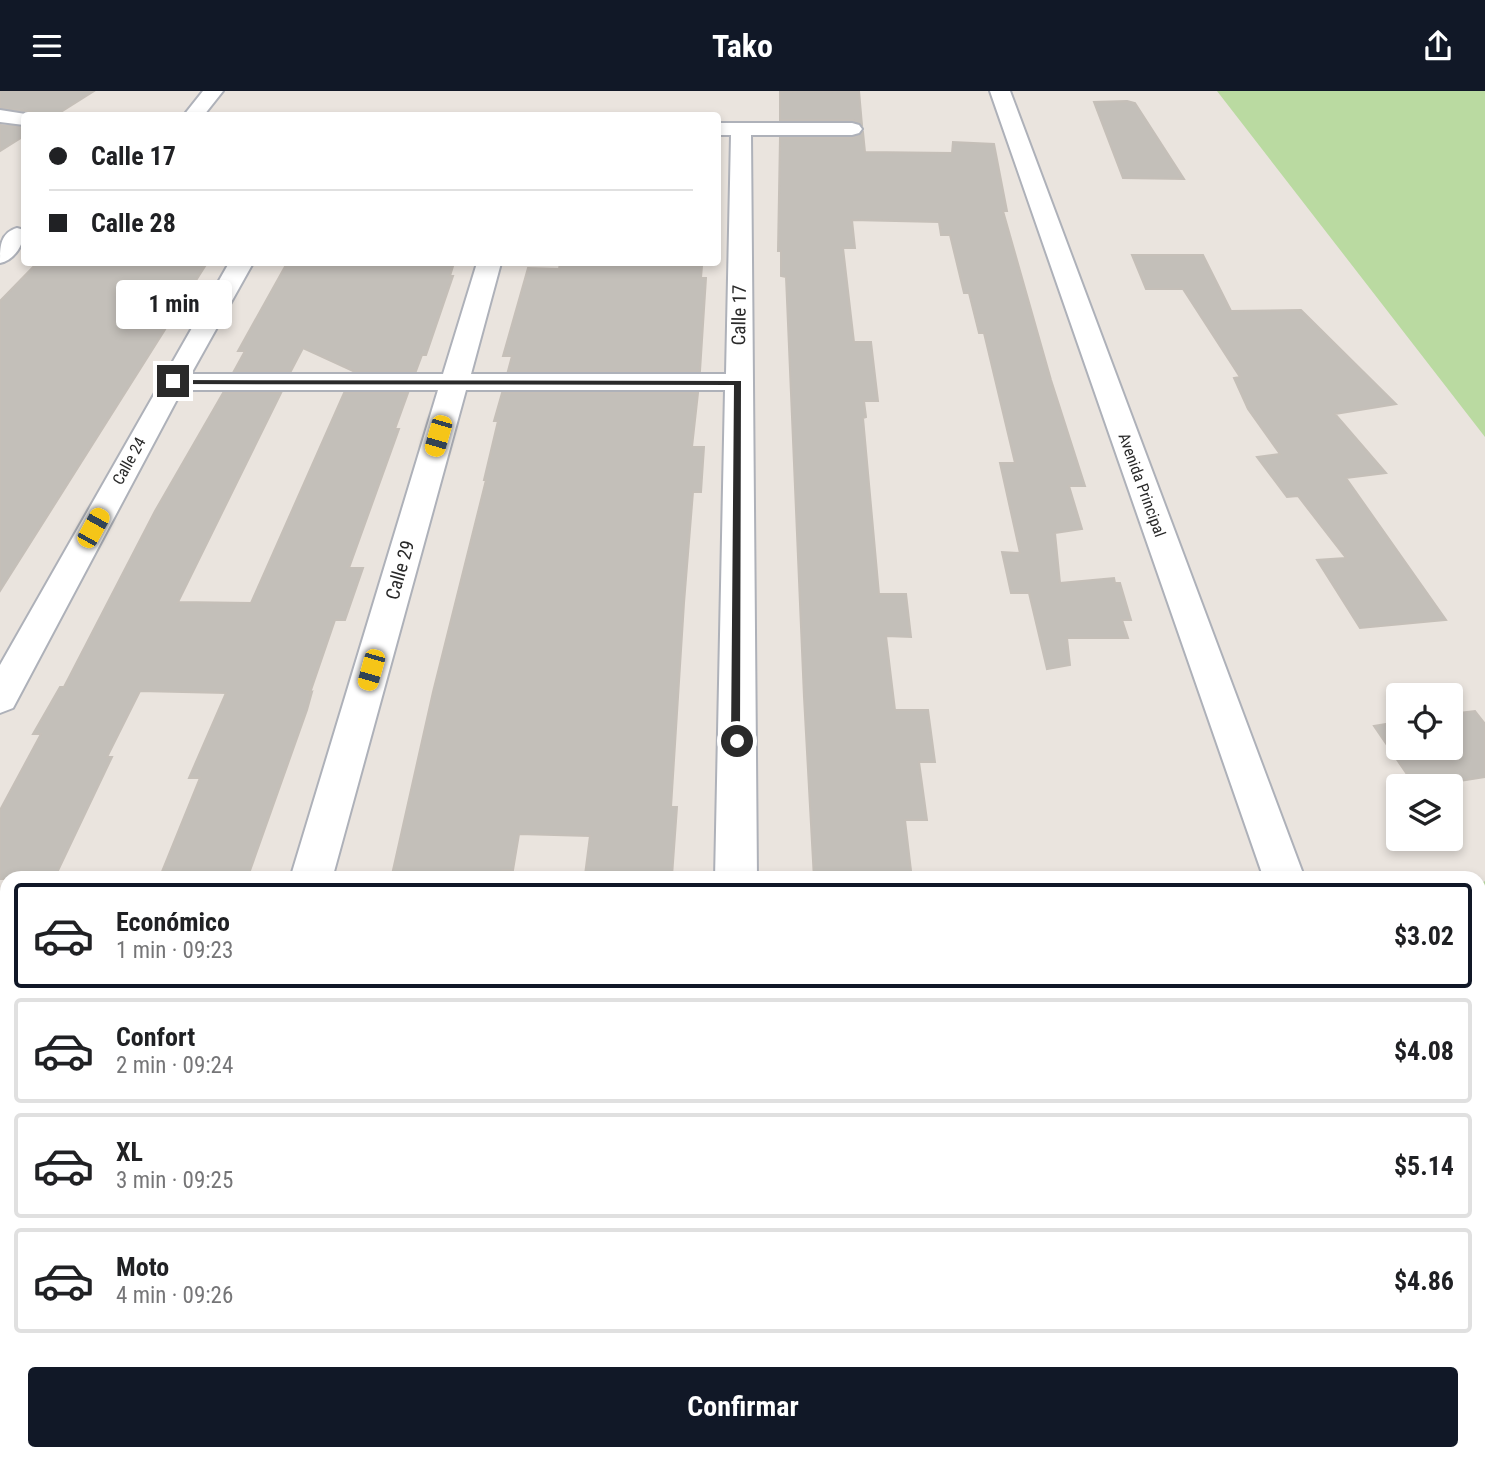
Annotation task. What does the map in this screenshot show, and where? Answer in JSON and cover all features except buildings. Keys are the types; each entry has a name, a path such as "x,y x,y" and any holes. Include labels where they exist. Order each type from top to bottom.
{"street":[{"path":"196,112 213,91"},
{"name":"Avenida Principal","path":"1000,91 1282,871"},
{"path":"0,115 21,118"},
{"name":"Calle 17","path":"736,871 738,382 729,129 852,129"},
{"path":"0,256 14,236"},
{"name":"Calle 24","path":"0,698 173,381 239,266"},
{"name":"Calle 29","path":"313,871 488,266"},
{"path":"173,381 738,382"}],"green space":[{"path":"1217,91 1485,91 1485,437"}],"route":[{"path":"173,381 738,382 737,741"}]}
